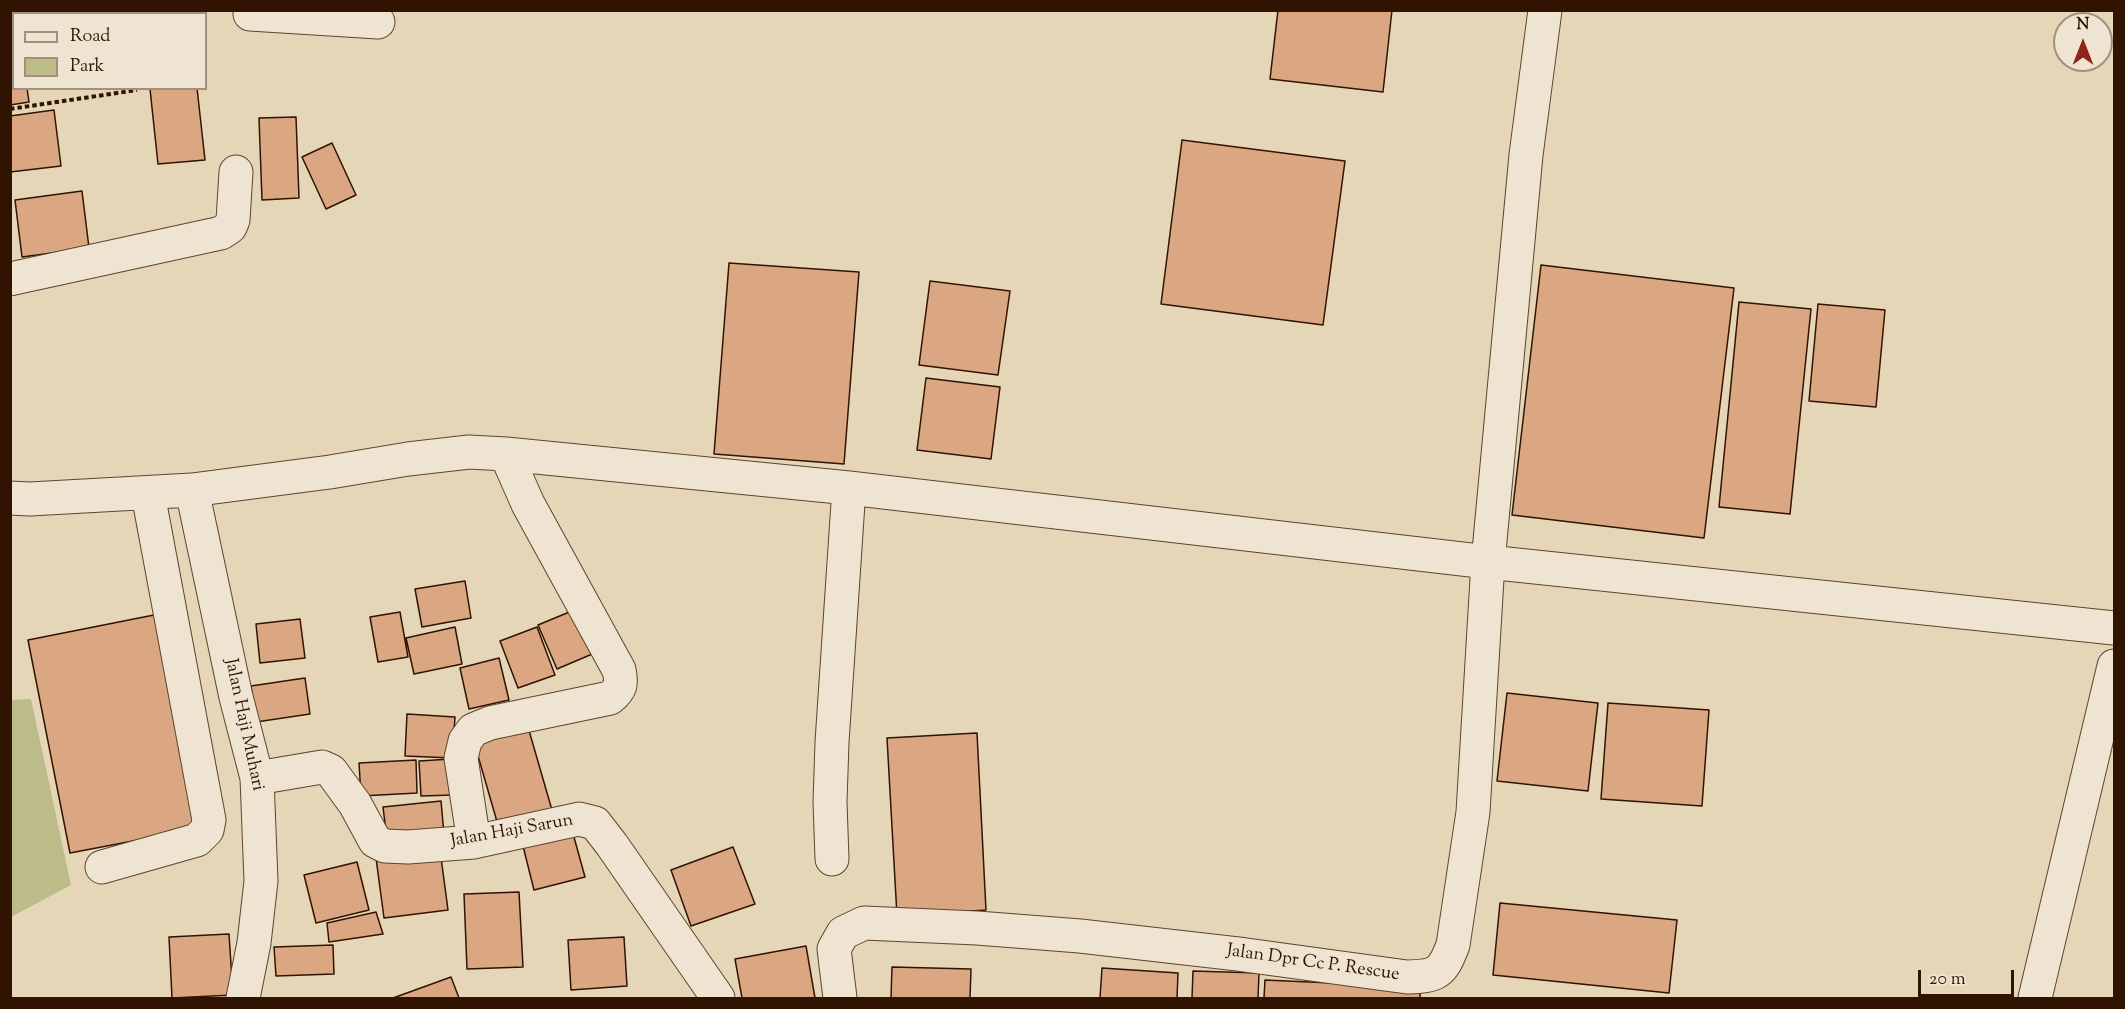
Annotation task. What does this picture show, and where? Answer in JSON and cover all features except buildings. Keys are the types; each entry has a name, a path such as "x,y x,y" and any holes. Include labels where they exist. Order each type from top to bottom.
{"street":[{"path":"250,10 250,14 378,22"},
{"name":"Jalan Dpr Cc P. Rescue","path":"840,999 834,949 843,933 864,923 1080,936 1407,977 1430,976 1445,966 1453,945 1473,812 1488,562 1526,155 1545,10"},
{"path":"10,279 221,233 230,227 233,220 236,172"},
{"path":"10,498 147,494 330,472 469,452 506,454 849,488 1488,562 2115,628"},
{"path":"474,842 461,758 465,741 473,730 490,723 610,698 619,691 622,683 619,670 528,504 506,454"},
{"path":"832,859 830,802 832,742 849,488"},
{"name":"Jalan Haji Muhari","path":"192,490 236,697 257,778 261,881 254,943 243,999"},
{"path":"102,867 197,840 207,830 209,820 147,494"},
{"path":"2035,999 2115,666"},
{"name":"Jalan Haji Sarun","path":"257,778 322,766 331,771 355,804 375,841 393,847 474,842 579,819 595,823 612,844 718,999"}],"path":[{"path":"10,109 137,90"}],"green space":[{"path":"31,699 71,885 11,917 11,700"}]}
